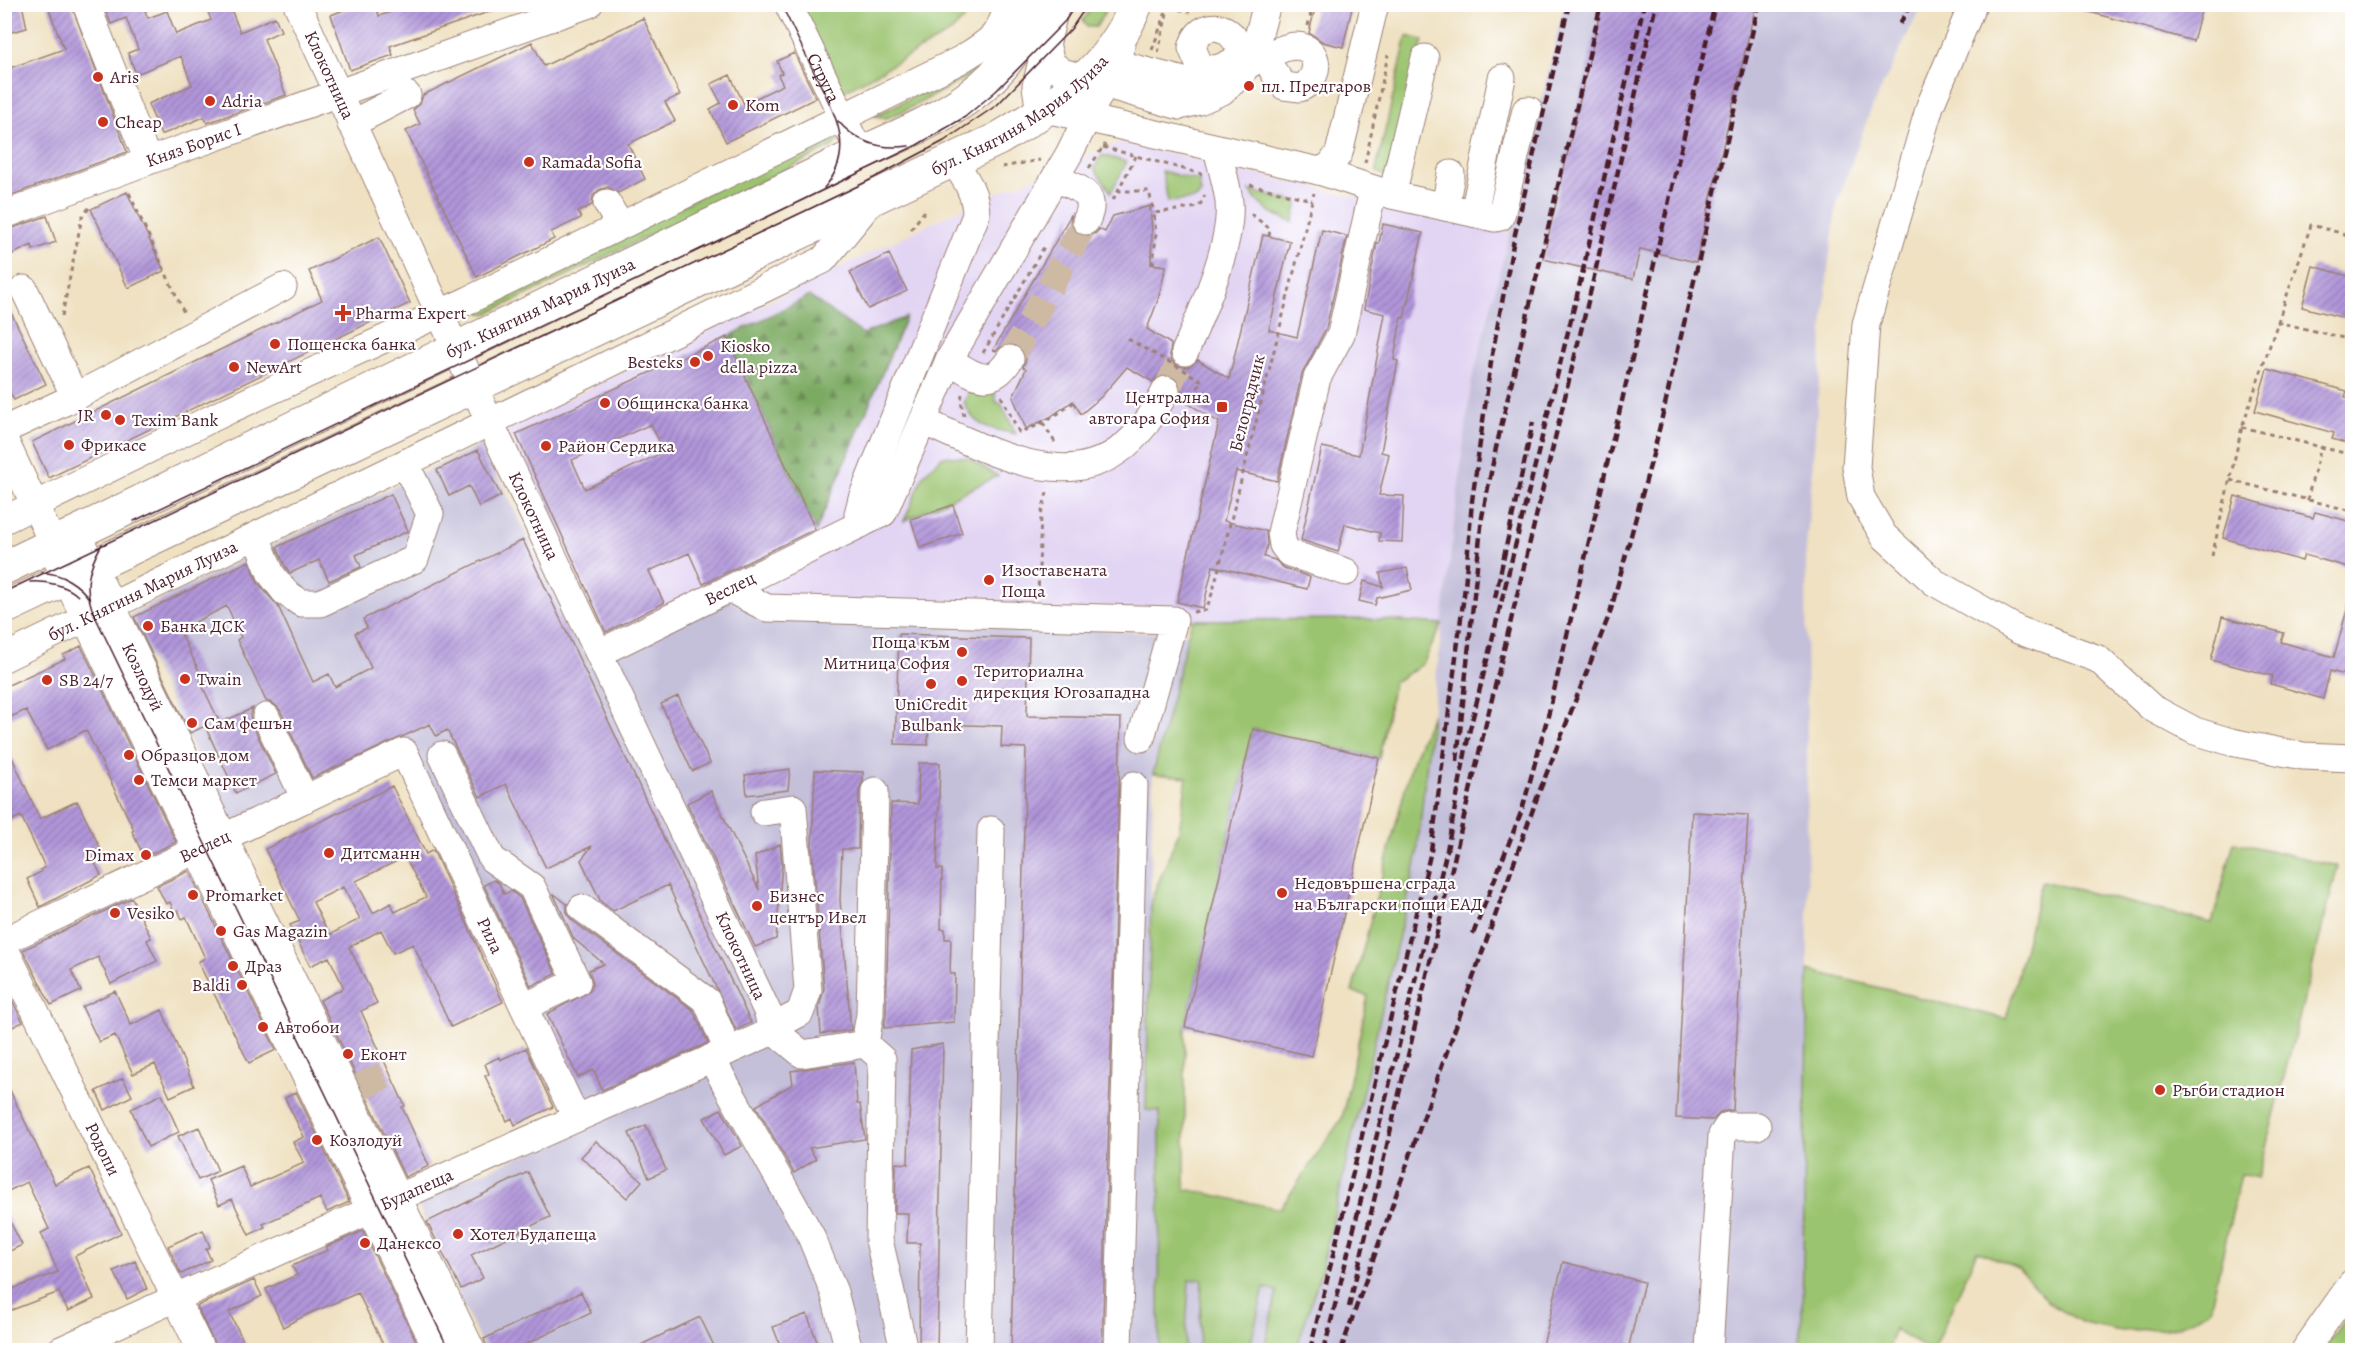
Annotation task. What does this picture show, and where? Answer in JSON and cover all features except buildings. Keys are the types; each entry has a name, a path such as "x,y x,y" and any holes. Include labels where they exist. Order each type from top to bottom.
{"main road":[{"name":"бул. Княгиня Мария Луиза","path":"4,568 952,110 1006,64 1017,47 1035,4"},
{"name":"бул. Княгиня Мария Луиза","path":"4,608 874,198 960,170 998,139 1102,76 1106,58 1133,14"},
{"name":"Козлодуй","path":"64,539 384,1204 468,1350"},
{"name":"Козлодуй","path":"210,843 352,1091 384,1204 441,1350"}],"street":[{"path":"86,4 147,161"},
{"name":"Клокотница","path":"297,4 336,94 768,1013 771,1028"},
{"name":"Княз Борис I","path":"4,215 147,161 588,4"},
{"name":"Струга","path":"788,4 860,153"},
{"path":"4,520 440,312 614,214 843,117 960,60 991,41 1004,21 1008,4"},
{"path":"1056,4 1036,86 1038,100 1046,109 1319,171 1375,190 1445,207 1495,218 1500,217 1526,110 1529,110"},
{"path":"1046,44 1048,56 1055,68 1068,75 1102,76 1222,91 1250,66 1267,4"},
{"path":"1319,171 1330,166 1339,153 1375,4"},
{"path":"1973,4 1930,106 1866,324 1856,467 1861,497 1884,536 1934,582 2018,630 2098,659 2152,708 2196,731 2231,742 2303,756 2352,758"},
{"path":"1346,572 1289,553 1282,545 1281,533 1317,378 1341,334 1375,190 1425,58"},
{"name":"Веслец","path":"599,653 885,511 949,360 1066,183 1069,154 1088,118 1102,76"},
{"path":"1474,213 1502,78"},
{"path":"351,124 407,95"},
{"path":"1187,363 1224,243 1229,204 1207,146"},
{"path":"861,524 858,514 862,498 976,215 976,203 960,170"},
{"path":"1445,207 1451,174"},
{"path":"1066,183 1089,197 1091,207 1097,215"},
{"name":"бул. Княгиня Мария Луиза","path":"4,658 823,260 874,198"},
{"path":"4,430 75,397 283,287"},
{"path":"24,289 75,397"},
{"path":"949,360 992,370"},
{"path":"923,421 991,453 1053,458 1078,468 1100,462 1130,444 1153,417 1166,390"},
{"name":"Козлодуй","path":"4,439 36,505 64,539"},
{"path":"255,536 271,574 285,592 301,603 320,603 415,559 430,514 405,463"},
{"path":"730,589 767,608 1174,620 1141,738"},
{"path":"266,717 305,799"},
{"name":"Веслец","path":"4,941 404,752"},
{"name":"Рила","path":"404,752 576,1118"},
{"path":"442,755 492,859 532,887 577,982 524,1007"},
{"path":"1118,1350 1134,785"},
{"path":"865,1044 870,1014 875,791"},
{"name":"Будапеща","path":"61,1350 762,1036 771,1028 800,1012 808,990 793,808 764,812"},
{"path":"979,1350 991,831"},
{"path":"582,908 707,1001 719,1054 810,1234 834,1292 849,1350"},
{"name":"Родопи","path":"4,947 201,1350"},
{"path":"771,1028 802,1054 865,1044"},
{"path":"865,1044 882,1059 879,1240 904,1350"},
{"path":"1709,1350 1722,1135 1728,1126 1757,1126"},
{"path":"2305,1350 2352,1283"}],"path":[{"path":"1307,31 1313,4"},
{"path":"1152,50 1169,6"},
{"path":"1157,56 1169,6"},
{"path":"1375,190 1389,50"},
{"path":"1066,183 1108,140"},
{"path":"1205,183 1203,174 1207,146"},
{"path":"1103,147 1203,174"},
{"path":"960,170 980,171 1069,154"},
{"path":"1097,215 1118,190 1136,156"},
{"name":"Белоградчик","path":"1174,620 1206,610 1209,604 1319,171"},
{"path":"119,172 193,333"},
{"path":"1241,183 1312,200"},
{"path":"1118,190 1149,191 1156,236 1153,265"},
{"path":"1154,213 1199,207 1207,191"},
{"path":"911,229 927,208"},
{"path":"1248,213 1270,229 1269,236"},
{"path":"62,315 82,217"},
{"path":"2212,556 2242,427 2311,225 2352,236"},
{"path":"970,422 964,416 960,401 992,370 1044,245"},
{"path":"2277,321 2352,340"},
{"path":"1128,339 1187,363 1202,381 1195,391"},
{"path":"992,370 1019,432 1043,423 1074,402"},
{"path":"1038,596 1041,515 1053,458 1059,449 1043,423"},
{"path":"2242,427 2352,455"},
{"path":"2307,500 2321,447"},
{"path":"2229,480 2352,511"}],"shaded area":[{"path":"1564,5 1922,5 1869,114 1837,203 1828,268 1806,551 1808,970 1802,1317 1798,1350 1296,1350 1321,1271 1416,862 1471,384 1514,217"},
{"path":"1121,142 1510,233 1471,384 1442,624 1372,619 1192,620 759,596 606,638 506,429 975,202"},
{"path":"482,444 591,666 726,599 766,617 1188,634 1153,774 1146,1110 1160,1110 1159,1350 484,1350 415,1199 587,1130 406,742 229,823 129,615"},
{"path":"1189,1279 1203,1279 1199,1350 1185,1350"},
{"path":"1264,1288 1277,1291 1264,1350 1249,1350"}],"green space":[{"path":"1095,4 1109,5 1096,27 1087,27 1083,20"},
{"path":"796,5 967,5 964,19 950,33 839,94"},
{"path":"1407,36 1423,40 1391,179 1377,172 1377,165"},
{"path":"996,55 971,75 908,109 887,118 875,116"},
{"path":"834,128 838,140 832,147 487,314 481,313 478,309"},
{"path":"1102,155 1127,162 1111,192 1094,168"},
{"path":"1162,171 1199,181 1201,193 1196,199 1168,202"},
{"path":"1250,191 1298,202 1293,222 1268,211"},
{"path":"809,296 863,334 906,317 816,531 727,337"},
{"path":"971,388 995,391 996,402 1001,403 1016,434 984,426 973,418 964,402"},
{"path":"943,456 968,458 998,476 904,521 924,474"},
{"path":"1372,619 1442,624 1423,664 1394,682 1379,758 1253,729 1185,1027 1185,1189 1280,1209 1342,1118 1368,996 1352,992 1412,762 1432,714 1416,862 1321,1271 1296,1350 1264,1350 1277,1291 1264,1288 1249,1350 1199,1350 1202,1279 1189,1280 1185,1350 1159,1350 1160,1111 1146,1110 1151,901 1179,831 1187,777 1153,774 1192,620"},
{"path":"2234,842 2338,866 2258,1178 2241,1174 2210,1310 2177,1327 2121,1331 2083,1323 2049,1303 2018,1268 1977,1251 1933,1350 1929,1350 1894,1329 1889,1350 1798,1350 1802,1317 1808,970 2006,1019 2042,881 2212,923"},
{"path":"2352,1307 2351,1350 2324,1350"}],"tunnel":[{"path":"1010,359 1086,221"},
{"path":"1166,390 1185,352"},
{"path":"360,1087 390,1073"}],"tram line":[{"path":"781,4 828,101 839,130 841,145 839,159 834,174 824,188"},
{"path":"134,521 917,145 965,117 996,91 1065,21 1076,4"},
{"path":"4,592 866,182 944,141 997,105 1071,29 1088,4"},
{"path":"838,121 861,140 879,146 909,146"},
{"path":"102,544 93,561 89,578 89,595 94,614 449,1350"},
{"path":"42,573 69,580 90,600"},
{"path":"30,582 56,584 78,596"}],"railway":[{"path":"1310,1350 1431,851 1465,587 1472,501 1492,355 1515,234 1569,4"},
{"path":"1457,761 1482,517 1496,448 1601,4"},
{"path":"1324,1350 1447,850 1469,733 1581,279 1644,4"},
{"path":"1349,1307 1593,281 1656,4"},
{"path":"1473,934 1522,810 1549,712 1715,4"},
{"path":"1341,1350 1538,795 1610,613 1655,447 1759,4"},
{"path":"1900,24 1910,4"},
{"path":"1495,598 1533,422"}],"place":[{"name":"Aris","path":"98,77"},
{"name":"пл. Предгаров","path":"1249,86"},
{"name":"Adria","path":"210,101"},
{"name":"Kom","path":"733,105"},
{"name":"Cheap","path":"103,122"},
{"name":"Ramada Sofia","path":"529,162"},
{"name":"Pharma Expert","path":"343,313"},
{"name":"Пощенска банка","path":"275,344"},
{"name":"Kiosko della pizza","path":"708,356"},
{"name":"Besteks","path":"695,362"},
{"name":"NewArt","path":"234,367"},
{"name":"Общинска банка","path":"605,403"},
{"name":"Централна автогара София","path":"1222,407"},
{"name":"JR","path":"106,415"},
{"name":"Texim Bank","path":"120,420"},
{"name":"Фрикасе","path":"69,445"},
{"name":"Район Сердика","path":"546,446"},
{"name":"Изоставената Поща","path":"989,580"},
{"name":"Банка ДСК","path":"148,626"},
{"name":"Поща към Митница София","path":"962,652"},
{"name":"Twain","path":"185,679"},
{"name":"SB 24/7","path":"47,680"},
{"name":"Териториална дирекция Югозападна","path":"962,681"},
{"name":"UniCredit Bulbank","path":"931,684"},
{"name":"Сам фешън","path":"192,723"},
{"name":"Образцов дом","path":"129,755"},
{"name":"Темси маркет","path":"139,780"},
{"name":"Дитсманн","path":"329,853"},
{"name":"Dimax","path":"146,855"},
{"name":"Недовършена сграда на Български пощи ЕАД","path":"1282,893"},
{"name":"Promarket","path":"193,895"},
{"name":"Бизнес център Ивел","path":"757,906"},
{"name":"Vesiko","path":"115,913"},
{"name":"Gas Magazin","path":"221,931"},
{"name":"Драз","path":"233,966"},
{"name":"Baldi","path":"242,985"},
{"name":"Автобои","path":"263,1027"},
{"name":"Еконт","path":"348,1054"},
{"name":"Ръгби стадион","path":"2160,1090"},
{"name":"Козлодуй","path":"317,1140"},
{"name":"Хотел Будапеща","path":"458,1234"},
{"name":"Данексо","path":"365,1243"}]}
